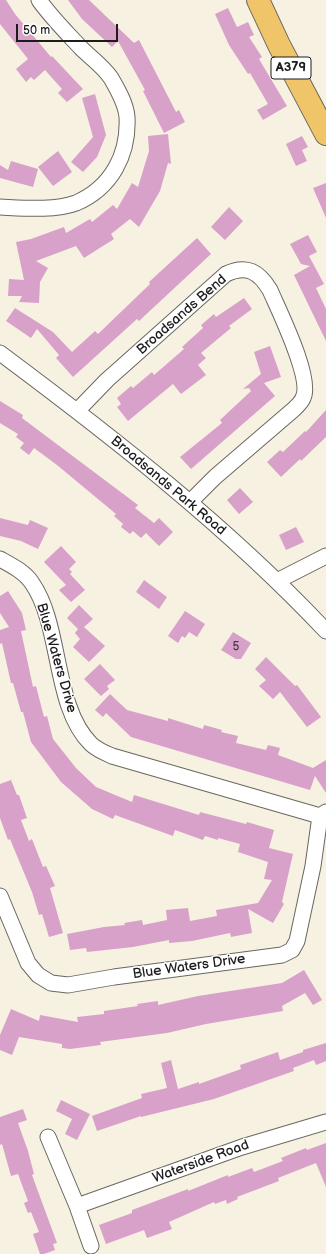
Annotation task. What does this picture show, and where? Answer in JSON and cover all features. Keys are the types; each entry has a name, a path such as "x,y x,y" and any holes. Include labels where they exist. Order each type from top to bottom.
{"main road":[{"name":"A379","path":"258,0 279,45 326,134"}],"street":[{"path":"0,207 26,208 60,206 75,203 98,191 112,176 125,144 127,117 123,100 110,77 38,0"},
{"name":"Broadsands Bend","path":"77,411 108,380 226,274 236,270 248,270 257,274 263,279 270,290 303,369 306,383 304,398 293,410 215,477 190,502"},
{"name":"Broadsands Park Road","path":"0,354 77,411 190,502 277,581 326,631"},
{"path":"277,581 326,556"},
{"name":"Blue Waters Drive","path":"0,559 12,565 31,582 42,603 72,716 91,744 112,756 323,814 297,941 292,950 282,955 114,977 68,985 51,983 38,975 28,963 0,896"},
{"name":"Waterside Road","path":"77,1206 242,1147 326,1122"},
{"path":"48,1136 77,1206 91,1246"}],"building":[{"path":"0,0 6,0 15,14 51,57 52,56 83,89 67,102 58,93 62,89 45,70 34,80 31,77 26,82 16,69 28,59 0,24"},
{"path":"68,0 89,0 134,43 139,40 176,112 179,110 185,122 164,133 143,91 145,90 118,41 112,47 82,19"},
{"path":"228,8 237,27 248,22 254,35 249,37 262,57 259,59 287,106 263,120 257,110 268,104 250,73 248,74 229,45 215,14"},
{"path":"95,94 106,135 97,157 83,172 71,162 93,137 82,98"},
{"path":"168,134 171,164 168,163 160,191 139,227 130,219 111,234 114,239 84,258 76,246 36,261 48,268 40,282 39,303 19,302 22,296 8,296 9,279 24,280 16,242 31,239 64,227 66,233 90,219 92,222 113,205 117,209 132,183 138,187 149,151 148,136"},
{"path":"302,136 308,147 302,150 307,161 296,166 286,144"},
{"path":"58,151 72,172 53,186 38,167"},
{"path":"11,161 38,169 33,187 0,178 0,165 8,170"},
{"path":"326,183 326,218 313,188"},
{"path":"229,207 243,221 225,240 211,227"},
{"path":"308,235 317,252 309,256 324,284 316,288 326,309 326,341 294,275 310,266 301,264 290,244"},
{"path":"197,238 211,254 139,321 137,319 73,377 56,358 59,355 37,329 31,338 6,321 15,308 53,332 72,352 95,331 98,334 150,284 149,282"},
{"path":"244,298 252,309 229,326 231,328 201,353 206,358 198,365 206,375 181,394 173,384 128,421 117,407 121,404 117,398 131,386 133,388 152,372 154,375 184,349 182,347 203,328 201,325 214,314 216,317"},
{"path":"270,346 281,377 264,383 275,396 191,469 180,457 222,423 220,420 251,391 249,388 243,389 261,374 254,352"},
{"path":"0,401 23,415 22,418 138,505 135,508 154,523 159,518 173,532 159,546 146,533 141,538 133,531 130,534 121,527 123,524 114,516 116,514 57,465 34,448 29,455 20,448 24,443 16,437 18,434 0,423"},
{"path":"326,410 326,437 301,461 300,459 281,477 267,462 280,450 283,452 305,431 306,432"},
{"path":"240,488 253,502 239,514 227,500"},
{"path":"0,518 28,525 30,520 48,528 38,549 21,541 0,536"},
{"path":"296,527 304,542 286,550 279,535"},
{"path":"61,546 76,562 69,569 72,572 70,574 85,590 71,602 59,590 66,585 44,562"},
{"path":"144,580 167,597 159,609 136,592"},
{"path":"8,591 22,613 26,630 21,631 33,687 36,686 44,717 47,716 53,739 76,768 96,787 132,802 134,795 199,815 200,812 246,824 247,822 274,830 269,848 293,854 282,902 284,904 273,923 248,909 252,933 231,937 230,933 192,941 169,943 169,940 133,947 87,952 86,948 70,950 67,934 104,927 125,925 124,923 142,920 143,925 167,920 166,910 188,908 190,921 217,916 216,910 258,903 272,880 264,879 268,862 238,852 240,844 205,836 203,840 175,830 173,836 115,815 113,819 92,809 61,782 31,742 23,712 21,712 13,683 11,683 2,643 0,644 0,630 9,627 0,613 0,596"},
{"path":"79,605 93,619 84,627 105,646 89,662 73,647 80,639 75,633 78,629 67,618"},
{"path":"185,611 205,624 197,637 189,632 185,638 182,636 178,643 168,636"},
{"path":"233,632 251,643 241,659 236,659 221,650"},
{"path":"266,657 295,686 297,685 321,717 307,727 280,692 273,699 259,686 266,680 255,669"},
{"path":"100,664 115,680 107,686 109,689 101,696 84,679"},
{"path":"110,694 127,710 168,721 168,718 203,729 204,725 222,730 221,732 238,736 236,743 266,750 268,745 280,748 278,755 313,768 326,760 326,793 315,776 310,790 131,737 106,713 103,717 95,710"},
{"path":"11,780 17,795 19,795 27,818 21,820 29,841 32,839 43,867 46,866 55,886 50,888 63,933 49,937 42,914 39,915 32,892 10,839 8,840 0,818 0,784"},
{"path":"304,970 322,1000 313,1005 305,993 282,1006 283,1011 206,1024 167,1033 100,1042 101,1045 70,1049 62,1048 62,1044 19,1037 12,1055 0,1050 0,1035 11,1009 39,1021 40,1015 78,1022 77,1017 104,1014 104,1011 138,1006 137,1004 158,1001 158,1005 198,996 282,983"},
{"path":"326,1043 326,1061 316,1065 314,1060 293,1068 294,1071 214,1099 141,1116 97,1131 92,1116 142,1098 141,1094 167,1088 161,1063 171,1060 178,1089 199,1082 199,1084 241,1069 240,1065 278,1052 280,1060 303,1052 303,1050"},
{"path":"61,1100 90,1114 77,1140 65,1134 72,1119 56,1111"},
{"path":"23,1109 27,1120 18,1123 28,1151 34,1174 32,1175 57,1243 53,1244 55,1250 44,1254 40,1254 33,1234 39,1232 31,1212 28,1213 24,1203 28,1201 18,1174 11,1176 2,1144 0,1145 0,1117"},
{"path":"326,1143 326,1187 316,1163 278,1178 279,1181 237,1197 238,1199 227,1204 226,1200 215,1204 214,1202 169,1222 172,1229 147,1238 144,1230 106,1244 99,1225 132,1213 132,1210 188,1189 188,1191 228,1175 228,1177 252,1168 254,1172 283,1161 281,1158 306,1148 307,1150"}]}
